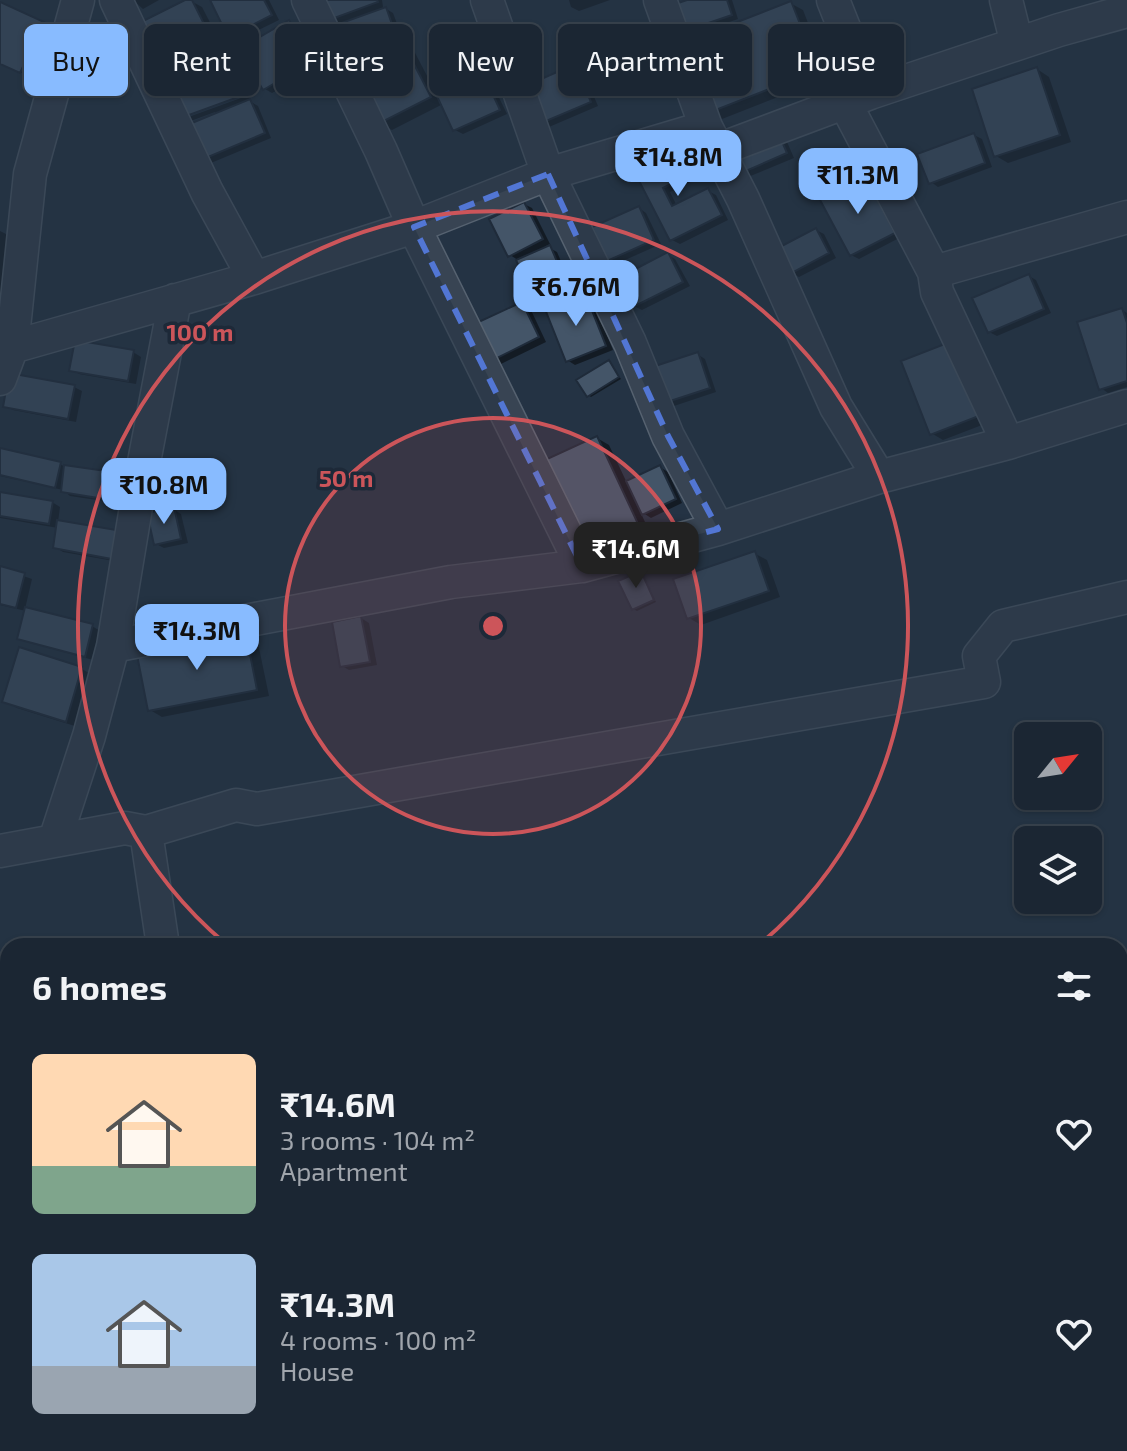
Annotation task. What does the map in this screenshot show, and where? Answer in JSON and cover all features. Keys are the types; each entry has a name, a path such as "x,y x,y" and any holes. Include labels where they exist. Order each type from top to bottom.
{"street":[{"path":"0,379 30,174 78,0"},
{"path":"116,0 207,192 254,278"},
{"path":"308,0 414,227 582,566"},
{"path":"487,0 548,174 630,343 668,436 718,529"},
{"path":"660,0 712,138 743,199 836,407 879,477"},
{"path":"833,0 857,98 934,272 937,292 1008,443"},
{"path":"1006,0 1017,44"},
{"path":"6,345 254,278 414,227 548,174 712,138 857,98 1127,11"},
{"path":"934,272 1127,217"},
{"path":"55,840 89,736 113,646 175,300"},
{"path":"113,646 451,582 582,566 718,529 879,477 1008,443 1127,406"},
{"path":"0,851 125,828 146,832 236,805 257,809 984,682 979,656 1003,626 1126,600"},
{"path":"146,832 162,938"}],"highlighted area":[{"path":"548,174 668,436 718,529 582,566 414,227"}],"building":[{"path":"185,0 192,0 204,24 144,24 144,38 137,24"},
{"path":"210,0 264,0 272,15 254,24 222,24"},
{"path":"322,0 377,0 378,2 329,20"},
{"path":"687,0 727,0 732,15 706,24 679,24 672,5"},
{"path":"791,1 800,24 768,24 768,90 752,96 752,24 732,24"},
{"path":"0,2 44,22 24,24 24,64 20,73 0,64"},
{"path":"386,7 392,24 339,24"},
{"path":"275,28 275,83 263,90 259,83 259,37"},
{"path":"413,62 431,97 378,124 364,96 413,96"},
{"path":"1037,67 1060,135 994,157 972,89"},
{"path":"558,72 558,96 588,96 591,102 539,124 527,96 542,96 542,79"},
{"path":"170,96 241,96 178,119"},
{"path":"437,96 494,96 500,110 453,131"},
{"path":"701,96 751,96 708,113"},
{"path":"250,99 265,133 201,160 187,125"},
{"path":"773,121 787,153 739,174 725,142"},
{"path":"974,133 985,163 929,184 917,154"},
{"path":"689,151 698,170 663,188 672,206 708,188 722,215 670,241 637,177"},
{"path":"866,177 895,233 850,256 820,200"},
{"path":"524,202 543,239 508,257 489,219"},
{"path":"639,206 654,240 607,261 592,227"},
{"path":"816,228 829,253 790,274 776,249"},
{"path":"550,245 569,290 535,304 516,260"},
{"path":"668,252 683,282 633,307 618,278"},
{"path":"1029,274 1044,309 988,333 972,298"},
{"path":"585,293 606,346 566,362 545,309"},
{"path":"522,302 539,337 489,362 472,325"},
{"path":"1122,308 1127,323 1127,381 1099,390 1077,322"},
{"path":"75,340 134,350 128,381 69,371"},
{"path":"955,340 984,414 930,435 901,361"},
{"path":"698,352 710,388 658,405 646,369"},
{"path":"609,360 619,377 587,397 576,380"},
{"path":"9,373 75,385 68,419 3,407"},
{"path":"597,436 639,526 576,556 534,465"},
{"path":"0,448 61,462 55,488 0,475"},
{"path":"64,465 127,474 123,502 61,492"},
{"path":"660,465 676,499 642,515 626,481"},
{"path":"0,492 53,501 49,524 0,516"},
{"path":"174,507 181,539 154,545 147,513"},
{"path":"57,520 122,531 117,560 53,548"},
{"path":"755,551 769,591 687,619 673,579"},
{"path":"0,566 25,573 16,608 0,604"},
{"path":"641,571 654,600 632,610 618,581"},
{"path":"25,607 93,624 85,657 17,639"},
{"path":"361,616 370,662 340,667 332,622"},
{"path":"246,634 257,690 148,711 137,655"},
{"path":"19,647 82,667 66,722 2,702"}]}
